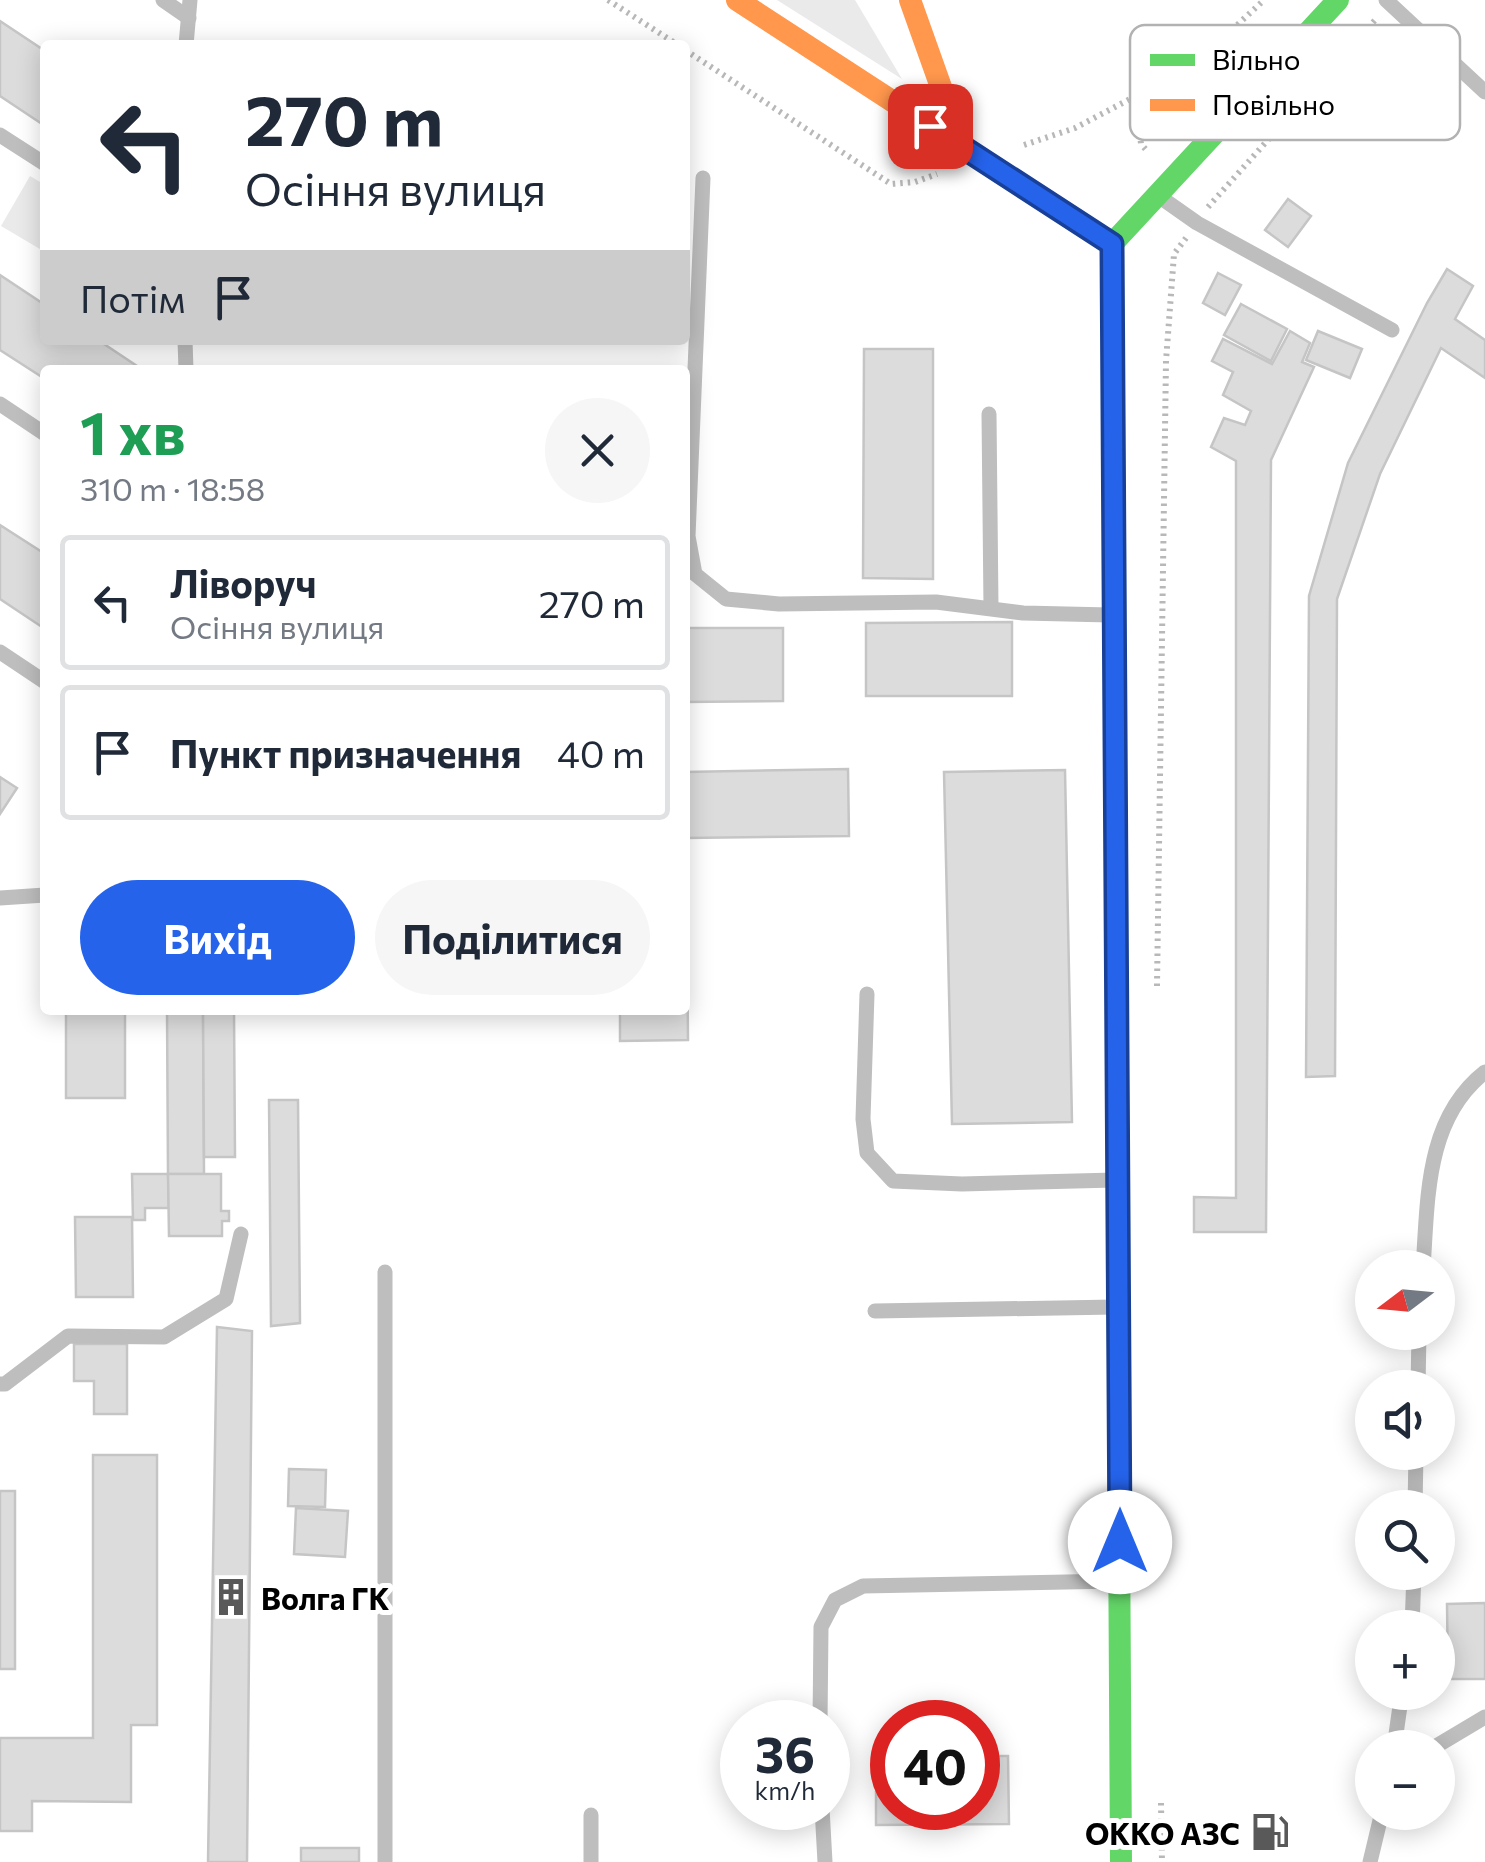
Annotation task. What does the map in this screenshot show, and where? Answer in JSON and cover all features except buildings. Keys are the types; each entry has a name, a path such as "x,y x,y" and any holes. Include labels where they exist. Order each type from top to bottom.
{"street":[{"path":"737,0 1112,244"},
{"path":"910,0 962,146"},
{"path":"1315,25 1338,0"},
{"path":"1121,1862 1112,244 1208,140"}],"lane":[{"path":"162,0 188,18"},
{"path":"186,40 190,0"},
{"path":"1388,2 1413,25"},
{"path":"1460,69 1485,92"},
{"path":"0,135 40,161"},
{"path":"690,485 702,178"},
{"path":"1157,195 1197,222 1392,330"},
{"path":"0,404 40,431"},
{"path":"988,414 992,607"},
{"path":"690,546 696,574 726,598 779,604 936,602 1023,613 1114,615"},
{"path":"0,652 40,679"},
{"path":"0,898 40,895"},
{"path":"868,994 863,1119 867,1153 893,1181 962,1184 1119,1180"},
{"path":"1424,1250 1430,1164 1455,1104 1485,1072"},
{"path":"0,1384 68,1336 164,1337 180,1328 226,1299 242,1234"},
{"path":"385,1862 386,1272"},
{"path":"875,1310 1119,1308"},
{"path":"820,1700 820,1627 835,1600 863,1586 1120,1580"},
{"path":"1455,1735 1485,1717"},
{"path":"590,1862 591,1816"},
{"path":"823,1830 825,1862"},
{"path":"1370,1862 1378,1830"}],"path":[{"path":"608,0 670,40"},
{"path":"1367,25 1388,2"},
{"path":"1156,998 1166,361 1174,254 1222,188 1265,140"},
{"path":"1161,1794 1162,1862"}],"shaded area":[{"path":"777,0 855,0 902,79"},
{"path":"30,176 40,182 40,249 1,226"}],"traffic: fast":[{"path":"1315,25 1338,0"},
{"path":"1112,257 1112,244 1208,140"},
{"path":"1115,839 1121,1862"}],"traffic: slow":[{"path":"737,0 1112,244"},
{"path":"910,0 962,146"},
{"path":"1112,257 1115,839"}],"place":[{"name":"Волга ГК","path":"231,1597"},
{"name":"ОККО АЗС","path":"1270,1832"}],"route":[{"path":"930,126 1112,244 1120,1542"}]}
